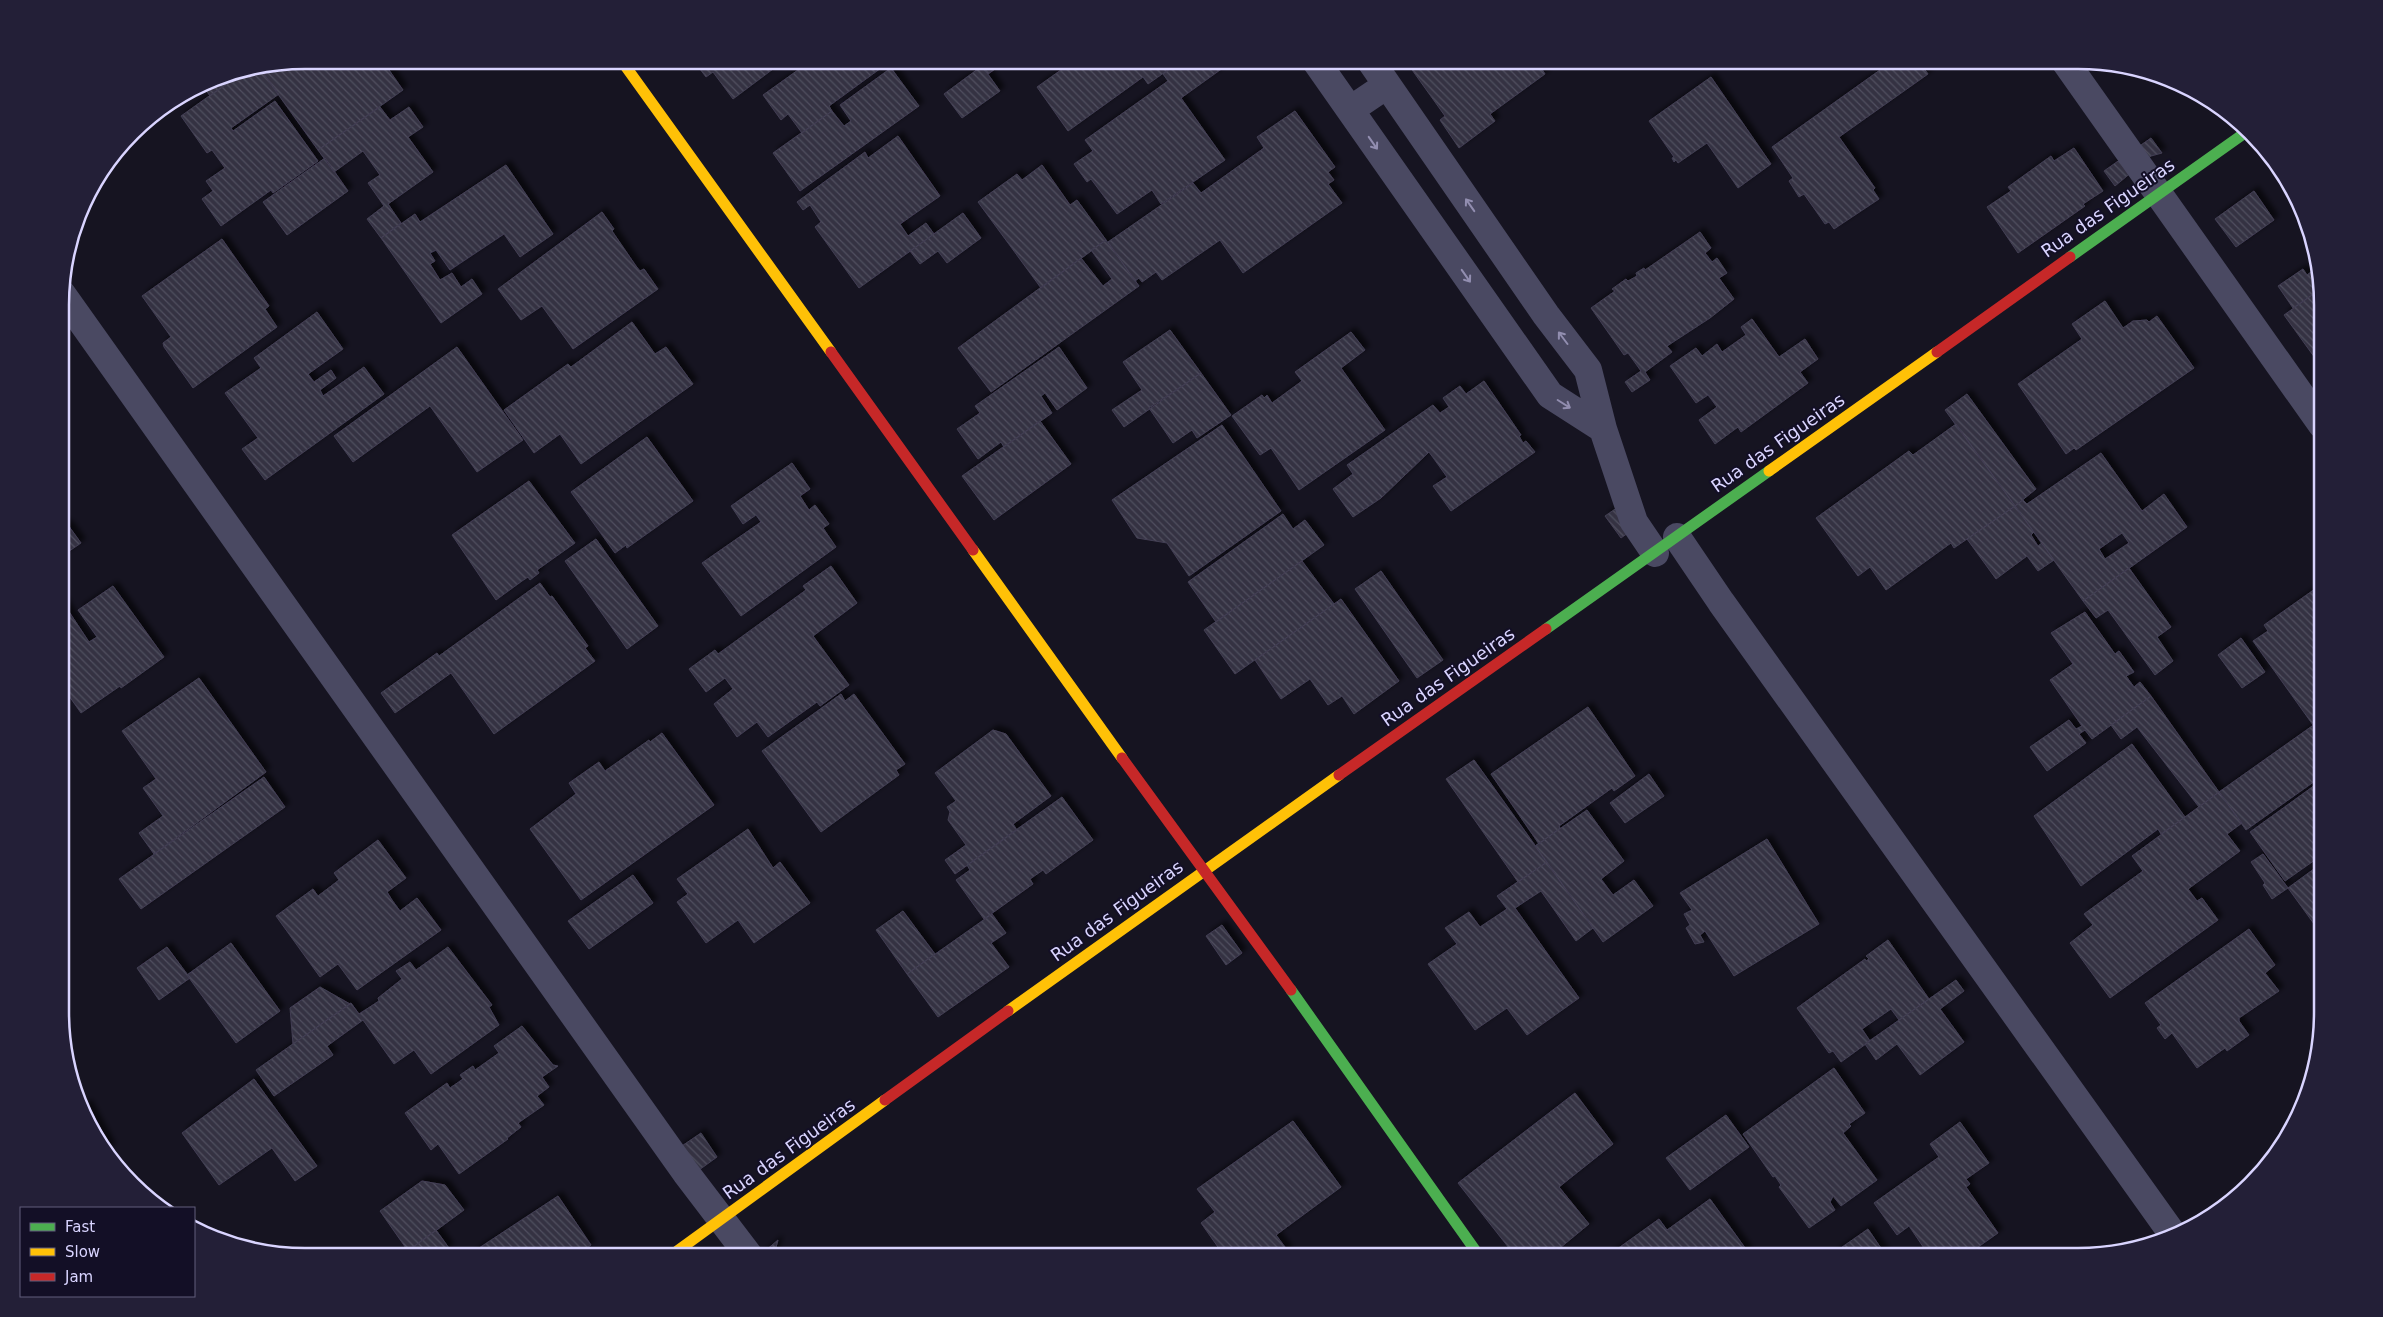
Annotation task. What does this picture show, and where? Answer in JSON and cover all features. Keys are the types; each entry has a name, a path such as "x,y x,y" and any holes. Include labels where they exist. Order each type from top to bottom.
{"street":[{"path":"627,69 1180,839 1204,869 1474,1248"},
{"path":"1321,69 1550,395 1603,428"},
{"path":"1376,69 1546,315 1588,370 1603,428 1634,522 1655,553"},
{"path":"2070,69 2160,193 2314,414"},
{"path":"1350,110 1388,85"},
{"name":"Rua das Figueiras","path":"682,1248 1204,869 1655,553 2242,135"},
{"path":"69,304 686,1173 743,1248"},
{"path":"1677,537 1726,610 2170,1230"}],"building":[{"path":"289,69 388,69 403,90 318,150 263,73"},
{"path":"700,69 773,69 733,99 713,72 706,77"},
{"path":"799,69 880,69 829,106 832,111 802,133 788,114 781,120 763,95"},
{"path":"892,69 919,106 800,191 773,153 832,111 844,126 851,121 840,105"},
{"path":"978,69 984,69 1000,91 962,118 944,94"},
{"path":"984,69 995,69 988,74"},
{"path":"1062,69 1169,69 1148,84 1143,77 1068,131 1037,87"},
{"path":"1170,69 1221,69 1181,98 1225,160 1161,204 1152,190 1117,214 1091,179 1087,182 1074,164 1093,151 1085,140 1168,81 1163,74"},
{"path":"1411,69 1542,69 1545,74 1490,114 1495,121 1459,148 1440,120 1445,116"},
{"path":"1881,69 1924,69 1928,74 1839,137 1875,188 1873,190 1879,199 1834,229 1829,222 1825,224 1804,194 1799,197 1789,181 1793,178 1772,147"},
{"path":"263,73 279,94 231,128 233,131 275,101 318,161 273,193 271,190 221,226 202,199 213,191 206,181 225,168 212,150 207,153 181,116 231,80"},
{"path":"1711,77 1771,164 1738,188 1707,143 1678,163 1676,160 1674,162 1672,158 1674,157 1649,121"},
{"path":"231,81 231,81 210,96 206,90"},
{"path":"380,107 390,120 409,107 423,127 408,137 433,172 388,204 401,223 381,238 367,219 384,206 368,183 380,175 363,151 334,172 318,150"},
{"path":"1295,111 1335,167 1328,172 1334,180 1328,184 1342,203 1243,273 1220,240 1162,280 1156,272 1142,282 1139,278 1135,281 1108,242 1193,183 1201,193 1264,148 1257,137"},
{"path":"898,136 940,196 900,224 908,236 926,223 934,234 859,288 815,227 821,222 810,205 803,210 797,202 865,152 868,158"},
{"path":"2151,138 2162,153 2151,156 2115,186 2104,171"},
{"path":"2074,148 2103,191 2083,204 2085,206 2018,253 1987,207 2011,191 2008,187 2051,156 2054,161"},
{"path":"325,158 348,191 287,235 263,202"},
{"path":"506,165 553,234 520,257 504,234 450,270 436,250 430,253 435,261 430,264 440,280 452,273 461,287 472,279 482,294 441,323 381,238 415,214 420,222"},
{"path":"1042,165 1070,205 1077,200 1106,240 1041,288 978,202 1017,174 1022,180"},
{"path":"2254,191 2274,220 2236,247 2215,219"},
{"path":"602,212 614,229 612,231 636,266 640,271 644,269 658,289 573,349 542,306 521,320 498,289"},
{"path":"963,213 981,238 947,263 938,251 920,264 910,251"},
{"path":"1700,232 1711,248 1705,253 1712,262 1717,258 1727,273 1719,278 1734,299 1710,318 1667,346 1672,352 1645,372 1650,380 1632,392 1625,382 1641,371 1628,353 1624,355 1591,308 1615,291 1612,289 1626,279 1628,281 1637,276 1636,273 1644,268 1645,270"},
{"path":"222,239 269,306 265,309 277,327 193,388 164,347 163,343 171,337 142,296"},
{"path":"1106,240 1139,286 991,392 958,348 1081,258 1103,286 1112,279 1091,250"},
{"path":"2303,269 2307,275 2312,272 2314,294 2293,308 2278,286"},
{"path":"2314,294 2314,357 2284,315"},
{"path":"2105,301 2123,328 2133,321 2147,320 2149,322 2157,316 2194,368 2076,450 2074,448 2066,454 2018,384 2082,339 2072,324"},
{"path":"317,312 343,349 308,374 314,382 331,370 336,378 320,390 323,396 364,367 384,394 265,480 242,449 258,438 225,393 261,368 254,358"},
{"path":"1752,319 1779,357 1805,339 1818,359 1800,372 1808,383 1741,432 1738,427 1715,444 1699,420 1717,407 1708,395 1696,403 1670,366 1696,348 1702,356 1717,344 1722,352 1746,335 1741,327"},
{"path":"632,322 655,354 666,347 693,384 581,464 560,434 534,453 504,410 568,364 571,367"},
{"path":"1170,330 1201,373 1124,427 1112,410 1142,390 1123,362"},
{"path":"1351,332 1365,350 1341,368 1385,430 1299,490 1271,448 1260,455 1232,416 1262,395 1264,398 1267,395 1272,403 1302,381 1295,372"},
{"path":"457,347 523,440 477,472 430,406 353,462 334,436"},
{"path":"1059,347 1087,388 1057,410 1045,393 1041,396 1052,413 1004,447 1001,442 978,459 957,429 980,413 975,406"},
{"path":"1201,373 1231,415 1197,438 1192,430 1173,443 1149,408"},
{"path":"1484,381 1521,435 1519,436 1523,443 1526,441 1535,452 1451,511 1433,486 1447,477 1429,452 1381,498 1353,517 1333,489 1353,474 1347,465 1433,405 1440,413 1449,407 1443,398 1460,386 1466,394"},
{"path":"1967,394 2036,489 2015,506 1945,410"},
{"path":"1040,421 1071,464 994,520 962,476"},
{"path":"1956,424 2015,506 1954,548 1951,543 1886,590 1870,567 1858,576 1816,518 1909,451 1913,455"},
{"path":"1222,425 1281,511 1189,576 1167,543 1137,538 1112,500"},
{"path":"647,437 693,501 627,548 626,545 615,553 571,492"},
{"path":"2101,453 2142,511 2164,494 2187,527 2083,601 2015,506 2023,500 2027,504","holes":["2122,533 2129,543 2105,559 2099,549"]},
{"path":"792,463 810,489 800,496 809,510 815,505 829,524 823,528 836,547 741,616 702,563 761,522 756,515 743,524 731,506"},
{"path":"529,481 575,543 537,570 539,573 530,580 528,577 496,600 452,535"},
{"path":"1624,503 1639,525 1621,538 1605,516"},
{"path":"2015,506 2034,532 2031,535 2038,546 2042,543 2054,560 2038,571 2027,556 1996,579 1967,539"},
{"path":"1283,514 1293,529 1305,520 1324,545 1216,622 1188,582"},
{"path":"69,526 81,543 69,551"},
{"path":"596,539 658,626 627,649 565,561"},
{"path":"1302,561 1334,604 1235,674 1204,630"},
{"path":"831,566 857,603 813,636 849,685 820,706 817,702 768,737 757,722 737,737 714,704 733,689 725,678 706,692 689,669 715,650 718,654 806,590 803,586"},
{"path":"2129,568 2171,627 2157,637 2173,661 2155,675 2108,610 2096,618 2083,601"},
{"path":"1381,571 1443,660 1417,678 1355,589"},
{"path":"540,583 550,597 552,596 588,646 585,648 595,661 494,734 451,673 395,713 381,693 437,653 439,656"},
{"path":"113,586 164,657 121,688 120,686 81,713 69,696 69,612 89,642 97,637 78,610"},
{"path":"2314,590 2313,725 2253,641 2268,631 2264,625"},
{"path":"1341,599 1399,681 1354,714 1342,696 1328,705 1310,679 1281,699 1255,660"},
{"path":"2085,612 2115,654 2119,651 2134,672 2126,676 2134,687 2140,682 2151,696 2092,739 2085,730 2079,734 2086,743 2047,771 2030,747 2069,720 2076,729 2082,726 2050,680 2073,664 2051,633"},
{"path":"2241,638 2265,672 2242,688 2218,655"},
{"path":"199,678 266,772 154,854 139,833 163,816 143,788 156,779 122,731"},
{"path":"841,694 845,701 854,694 905,764 896,770 899,775 821,832 762,751"},
{"path":"2151,696 2219,792 2199,807 2137,727 2121,739 2111,725"},
{"path":"1588,707 1635,776 1614,791 1612,788 1559,826 1560,828 1539,844 1491,774"},
{"path":"2314,725 2314,782 2246,830 2219,792"},
{"path":"993,730 1006,734 1051,796 1013,824 1017,830 955,874 945,860 966,845 948,820 950,812 947,807 956,801 935,773"},
{"path":"662,733 714,805 581,900 530,829 576,794 569,783 599,762 605,771"},
{"path":"2132,744 2185,817 2161,834 2158,829 2081,886 2034,816"},
{"path":"1474,760 1547,862 1518,882 1446,779"},
{"path":"1649,774 1664,796 1625,823 1610,803"},
{"path":"264,777 285,807 141,909 119,879"},
{"path":"2314,786 2314,861 2285,881 2250,832"},
{"path":"2219,792 2242,823 2227,834 2240,851 2188,889 2197,901 2202,898 2218,920 2110,998 2070,943 2093,925 2084,914 2143,871 2132,856"},
{"path":"1062,797 1093,840 1046,874 1043,870 1030,879 1033,884 984,919 956,880 970,870 967,865"},
{"path":"1587,810 1624,861 1601,879 1613,895 1634,880 1653,906 1603,942 1535,846"},
{"path":"748,829 773,868 780,862 810,903 754,943 738,920 706,943 677,902 688,894 677,879"},
{"path":"1767,839 1819,924 1734,976 1705,931 1700,935 1704,942 1695,944 1686,928 1690,925 1684,914 1692,910 1680,893"},
{"path":"378,840 406,878 387,892 392,900 400,911 417,898 441,930 357,990 338,964 320,977 276,916 313,889 318,896 339,880 334,873"},
{"path":"2263,854 2288,888 2272,899 2263,885 2265,883 2251,862"},
{"path":"1547,862 1593,928 1576,941 1541,891 1515,908 1579,998 1527,1035 1507,1008 1475,1030 1428,964 1457,944 1445,928 1469,912 1480,927 1507,909 1497,896"},
{"path":"2314,869 2314,924 2288,888"},
{"path":"633,875 653,903 589,949 568,921"},
{"path":"903,911 935,954 907,974 876,930"},
{"path":"992,914 1006,933 991,943 1009,967 938,1017 907,974"},
{"path":"1222,925 1242,953 1226,965 1206,936"},
{"path":"2249,929 2275,965 2265,973 2279,991 2239,1018 2239,1021 2249,1035 2227,1051 2225,1048 2197,1068 2172,1033 2165,1039 2157,1028 2161,1025 2145,1003"},
{"path":"1888,940 1929,999 1899,1020 1891,1009 1862,1029 1870,1041 1841,1062 1833,1051 1829,1053 1797,1008 1865,959 1866,961 1869,959 1866,956"},
{"path":"231,943 280,1011 236,1043 187,975"},
{"path":"167,947 190,978 159,1000 137,968"},
{"path":"448,947 492,1005 489,1007 499,1025 431,1074 414,1050 394,1064 363,1020 327,1046 333,1055 274,1096 256,1070 351,1003 359,1014 379,1001 378,998 402,979 396,971 410,962 416,970"},
{"path":"1956,980 1964,991 1940,1009 1964,1042 1920,1075 1897,1044 1876,1060 1865,1044"},
{"path":"320,987 350,1004 293,1044 290,1008"},
{"path":"522,1026 553,1065 558,1066 542,1077 549,1087 537,1096 544,1105 518,1123 521,1127 508,1139 459,1174 438,1144 431,1150 405,1113 447,1083 450,1088 463,1079 460,1075 473,1066 475,1070 499,1053 494,1046"},
{"path":"1834,1068 1865,1113 1849,1124 1851,1126 1843,1133 1877,1180 1841,1206 1833,1196 1830,1202 1835,1210 1809,1228 1779,1187 1781,1185 1775,1176 1773,1177 1743,1134"},
{"path":"254,1079 317,1166 295,1181 272,1148 219,1185 182,1133"},
{"path":"1575,1093 1613,1144 1559,1187 1589,1224 1560,1248 1509,1248 1458,1183"},
{"path":"89,1108 106,1138 100,1130"},
{"path":"1726,1115 1749,1147 1690,1190 1666,1158"},
{"path":"1293,1121 1341,1187 1276,1235 1286,1248 1219,1248 1201,1223 1215,1212 1197,1189"},
{"path":"1960,1122 1989,1163 1966,1179 1970,1184 1966,1187 1998,1233 1977,1248 1924,1248 1909,1226 1897,1235 1874,1203 1939,1157 1930,1144"},
{"path":"701,1133 717,1157 699,1170 676,1150"},
{"path":"422,1181 445,1185 464,1210 412,1248 406,1248 380,1211"},
{"path":"558,1196 591,1245 587,1248 479,1248"},
{"path":"1710,1199 1745,1248 1619,1248 1659,1219 1667,1230"},
{"path":"1868,1229 1881,1248 1841,1248"},
{"path":"436,1230 449,1248 411,1248"},
{"path":"778,1240 776,1248 769,1248"}],"traffic: fast":[{"path":"2070,257 2242,135"},
{"path":"1546,629 1769,471"},
{"path":"1291,990 1474,1248"}],"traffic: slow":[{"path":"627,69 831,352"},
{"path":"1769,471 1937,352"},
{"path":"973,550 1122,758"},
{"path":"1008,1011 1339,775"},
{"path":"681,1248 885,1100"}],"traffic: jam":[{"path":"1937,352 2070,257"},
{"path":"831,352 973,550"},
{"path":"1339,775 1546,629"},
{"path":"1122,758 1291,990"},
{"path":"885,1100 1008,1011"}]}
